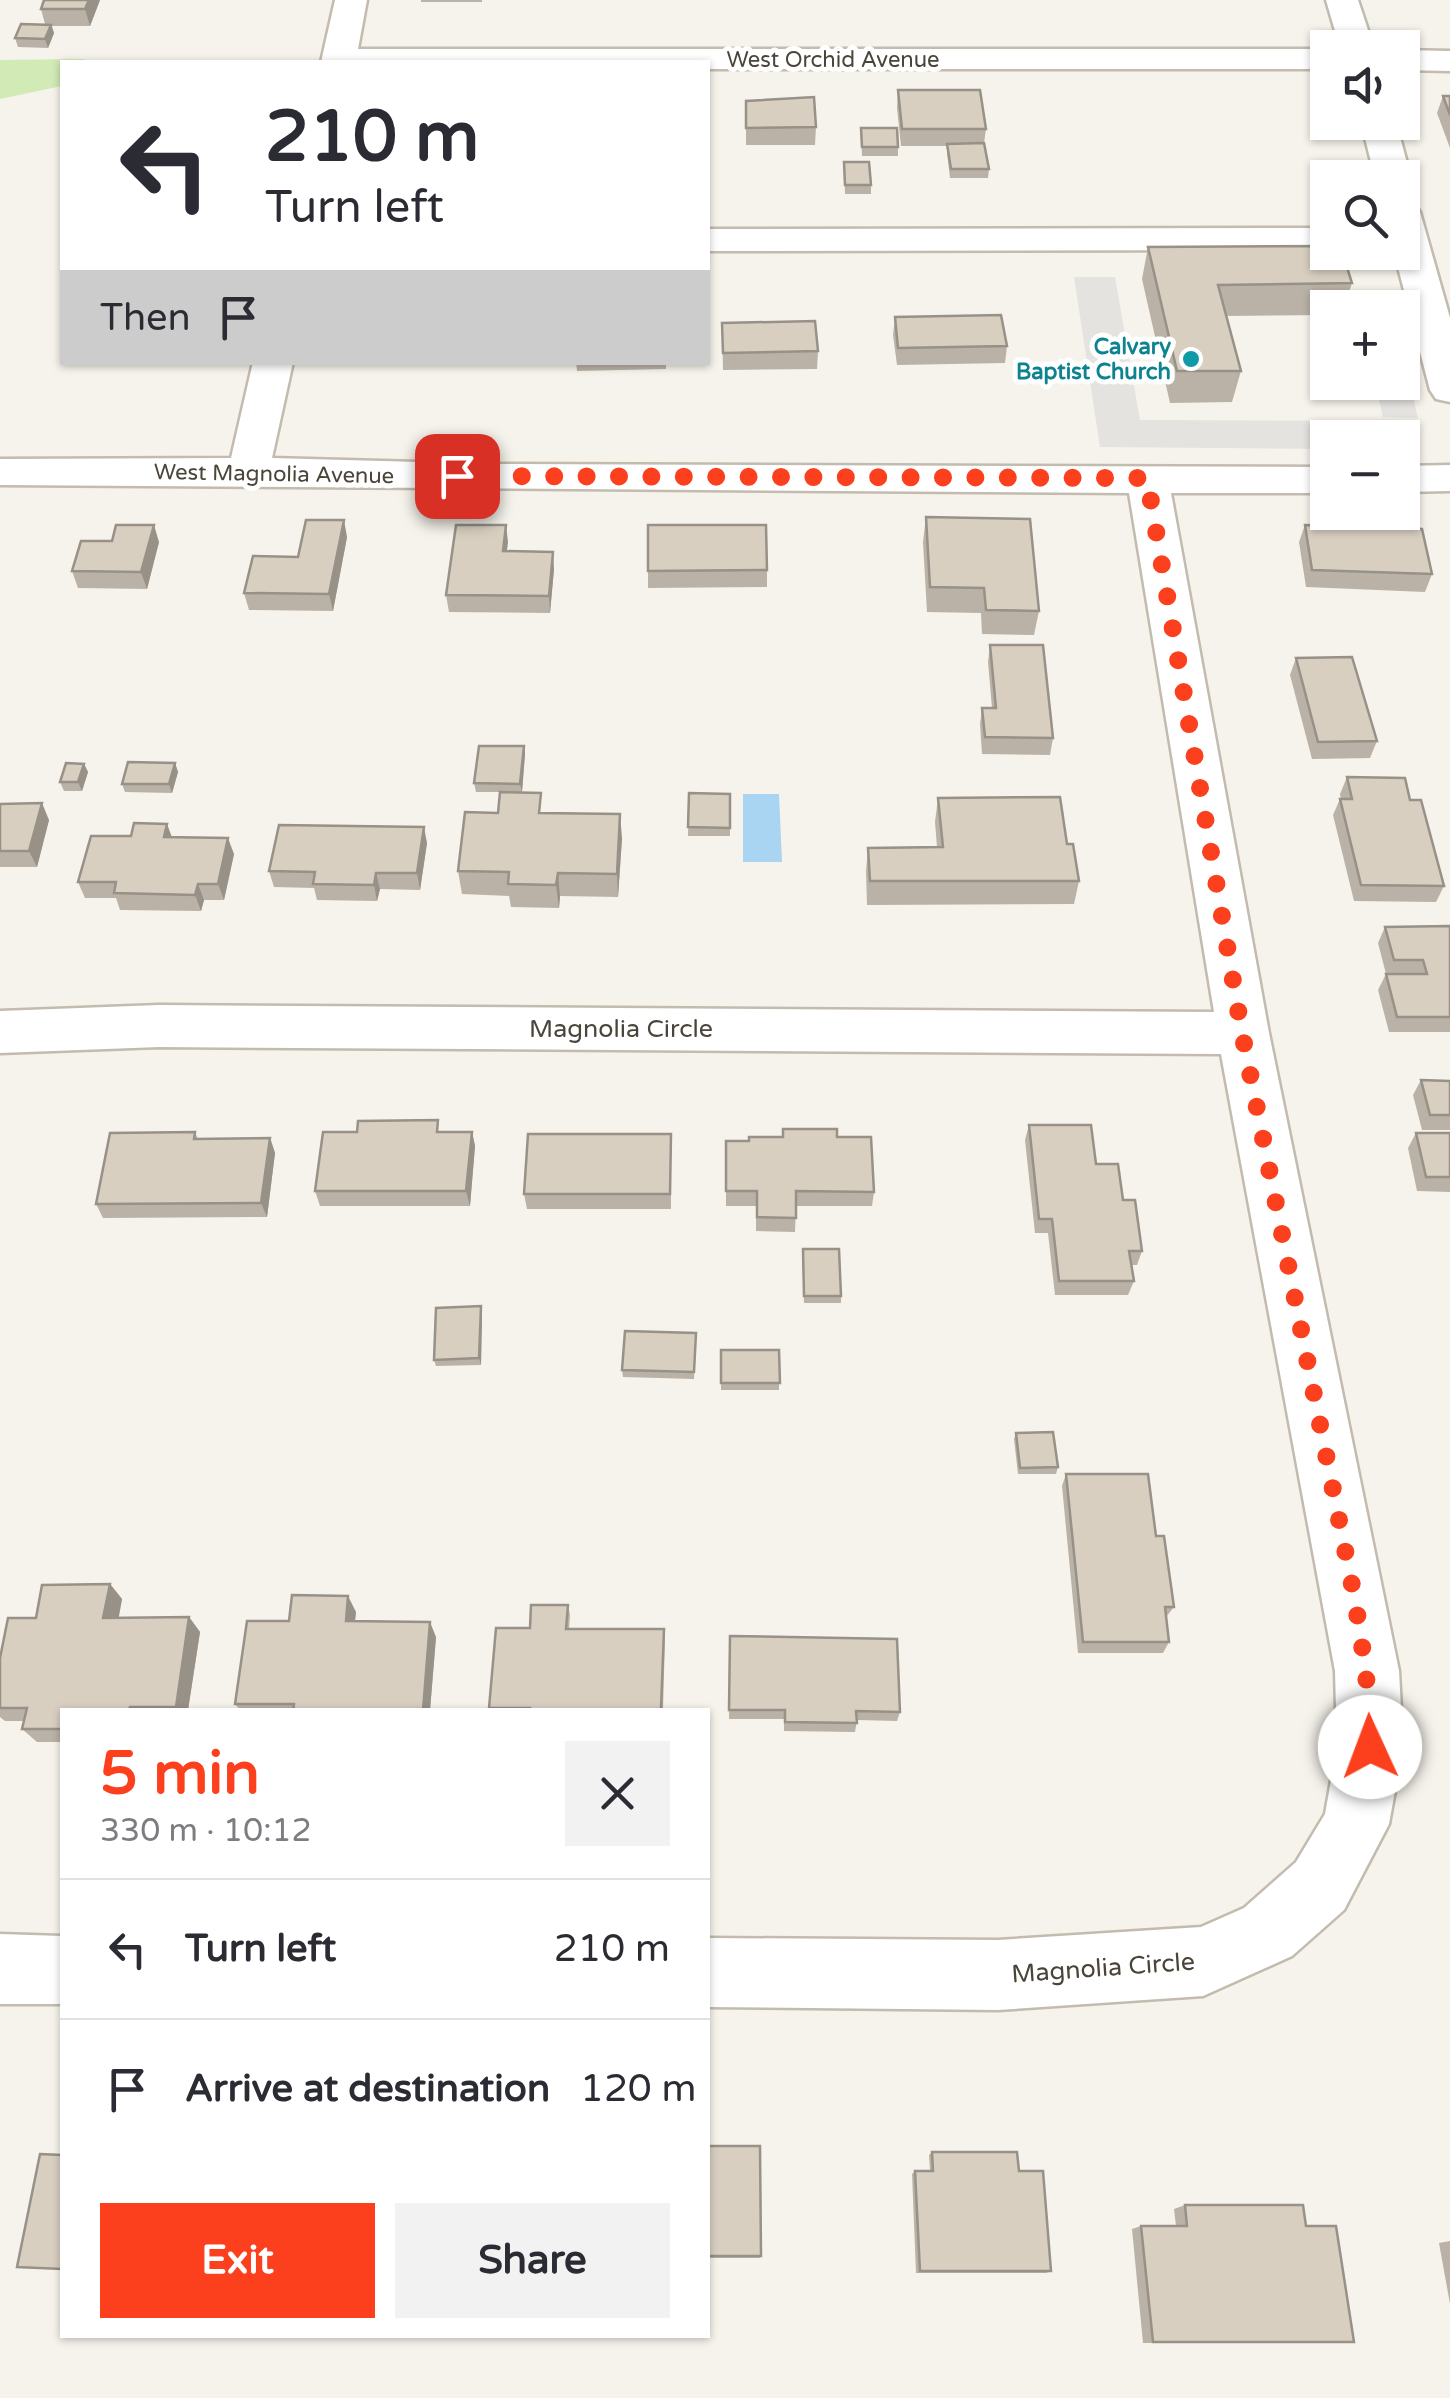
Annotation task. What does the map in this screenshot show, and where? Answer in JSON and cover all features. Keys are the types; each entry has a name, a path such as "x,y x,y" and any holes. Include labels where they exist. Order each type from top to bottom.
{"street":[{"path":"338,60 351,0"},
{"path":"1342,0 1351,30"},
{"name":"West Orchid Avenue","path":"710,60 1310,59"},
{"path":"1420,60 1450,61"},
{"path":"710,240 1310,239"},
{"path":"1420,255 1436,282 1450,390"},
{"path":"249,471 272,365"},
{"name":"West Magnolia Avenue","path":"0,472 1310,480"},
{"name":"Magnolia Circle","path":"710,1973 998,1975 1203,1961 1268,1932 1320,1886 1356,1824 1370,1747 1366,1672 1242,1033 1147,478"},
{"path":"1420,479 1450,478"},
{"name":"Magnolia Circle","path":"0,1032 199,1026 1242,1033"},
{"path":"0,1969 60,1970"}],"green space":[{"path":"81,59 87,60 60,60 60,86 0,99 0,60"}],"shaded area":[{"path":"1074,277 1115,277 1140,420 1310,421 1310,449 1100,447"},
{"path":"1379,400 1414,400 1418,418 1383,417"}],"water":[{"path":"743,794 779,794 782,862 743,862"}],"building":[{"path":"44,0 89,0 85,9 41,9"},
{"path":"21,24 51,25 45,39 15,38"},
{"path":"898,90 980,90 986,129 902,129"},
{"path":"1443,96 1450,96 1450,115"},
{"path":"814,97 816,127 746,128 746,101"},
{"path":"861,128 897,128 898,147 862,147"},
{"path":"984,143 989,169 951,169 947,144"},
{"path":"844,162 869,162 871,185 845,185"},
{"path":"1310,246 1310,270 1348,270 1352,283 1218,285 1241,371 1177,371 1148,247"},
{"path":"1001,315 1007,346 898,348 895,317"},
{"path":"815,321 818,351 723,353 722,323"},
{"path":"926,517 1030,519 1039,611 986,610 984,588 930,587"},
{"path":"306,520 344,520 329,594 244,593 253,556 298,557"},
{"path":"116,525 154,525 141,572 72,571 81,541 112,541"},
{"path":"456,525 506,525 503,551 553,552 549,596 446,595"},
{"path":"648,525 766,525 767,570 648,571"},
{"path":"1305,525 1310,525 1310,530 1422,529 1432,574 1312,570"},
{"path":"990,645 1043,645 1053,738 985,737 982,708 996,708"},
{"path":"1352,657 1377,741 1318,742 1296,658"},
{"path":"479,746 524,746 520,784 474,783"},
{"path":"128,762 175,763 169,784 122,784"},
{"path":"66,763 84,764 78,782 60,782"},
{"path":"1347,777 1405,778 1410,800 1421,800 1444,886 1361,885 1340,799 1352,799"},
{"path":"500,792 541,793 539,813 620,814 617,874 558,873 556,885 508,884 509,872 458,871 465,812 498,813"},
{"path":"689,793 730,794 730,828 688,827"},
{"path":"1060,797 1067,844 1073,844 1079,881 870,881 868,848 943,847 938,798"},
{"path":"42,803 29,851 0,851 0,804"},
{"path":"134,823 167,824 164,837 228,838 218,884 198,884 195,895 114,893 116,882 78,882 91,836 131,836"},
{"path":"279,825 424,827 417,873 376,873 374,885 313,884 315,872 269,871"},
{"path":"1450,926 1450,1017 1397,1017 1386,974 1427,974 1423,960 1394,960 1385,927"},
{"path":"1421,1080 1450,1081 1450,1115 1430,1115"},
{"path":"438,1120 437,1132 472,1132 466,1191 315,1191 323,1132 357,1132 358,1121"},
{"path":"1029,1125 1091,1125 1096,1164 1118,1164 1123,1200 1135,1200 1142,1251 1129,1251 1134,1281 1059,1281 1052,1219 1039,1219"},
{"path":"783,1129 837,1129 837,1137 871,1137 874,1192 796,1191 796,1218 757,1217 757,1191 726,1191 726,1141 783,1137"},
{"path":"195,1132 194,1139 270,1138 261,1203 96,1204 110,1133"},
{"path":"1416,1133 1450,1133 1450,1177 1426,1177"},
{"path":"528,1134 671,1134 670,1194 524,1194"},
{"path":"803,1249 839,1249 841,1296 804,1296"},
{"path":"481,1306 479,1358 434,1360 436,1308"},
{"path":"625,1331 696,1333 694,1372 622,1370"},
{"path":"721,1350 779,1350 780,1383 721,1383"},
{"path":"1053,1432 1058,1467 1020,1468 1016,1433"},
{"path":"1066,1474 1148,1474 1156,1536 1164,1536 1174,1607 1165,1607 1169,1642 1083,1642"},
{"path":"110,1584 103,1618 189,1617 176,1707 60,1708 60,1729 22,1729 27,1708 0,1708 0,1658 8,1618 36,1618 42,1585"},
{"path":"292,1595 348,1596 346,1621 430,1622 423,1708 235,1704 247,1621 289,1621"},
{"path":"531,1605 568,1605 566,1629 664,1629 661,1708 489,1708 496,1628 530,1628"},
{"path":"730,1636 897,1639 900,1712 856,1711 857,1723 785,1722 785,1710 729,1710"},
{"path":"710,2146 760,2146 761,2256 710,2256"},
{"path":"932,2152 1017,2152 1019,2171 1043,2171 1051,2271 920,2271 915,2171 933,2171"},
{"path":"40,2154 60,2155 60,2269 17,2267"},
{"path":"1185,2205 1303,2205 1306,2226 1336,2226 1354,2342 1153,2342 1141,2226 1187,2226"}],"place":[{"name":"Calvary Baptist Church","path":"1191,359"}],"route":[{"path":"457,476 1147,478 1242,1033 1355,1600 1366,1672 1370,1747"}]}
